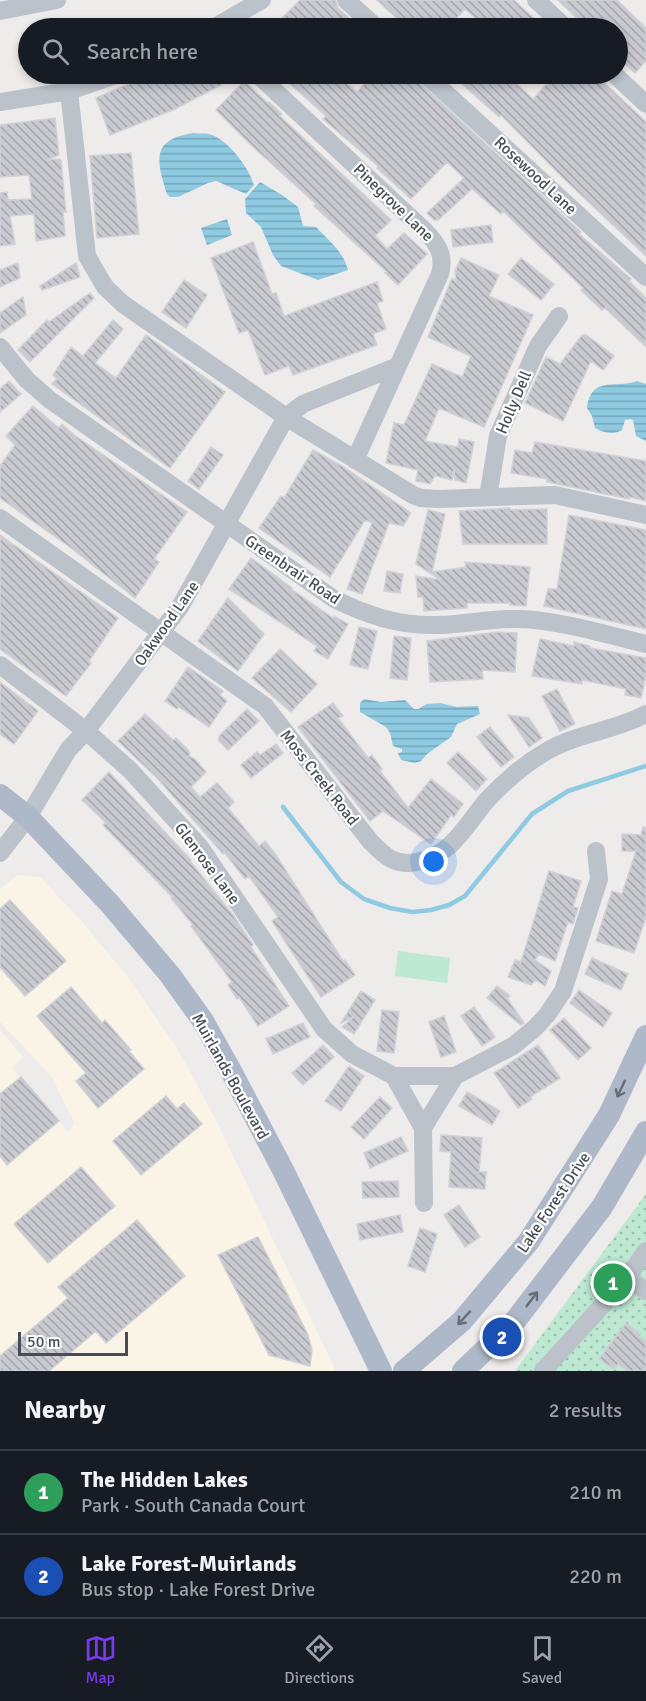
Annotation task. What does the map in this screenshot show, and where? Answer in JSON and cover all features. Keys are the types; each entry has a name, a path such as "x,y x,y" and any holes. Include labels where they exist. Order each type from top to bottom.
{"main road":[{"name":"Muirlands Boulevard","path":"0,795 28,817 110,904 170,975 203,1021 283,1170 381,1371"},
{"name":"Lake Forest Drive","path":"404,1371 462,1321 529,1241 609,1115 646,1036"},
{"path":"463,1371 515,1320 602,1207 646,1132"}],"street":[{"path":"0,11 57,0"},
{"path":"232,18 262,0"},
{"path":"346,0 366,18"},
{"path":"536,0 555,18"},
{"path":"0,102 69,91 90,84"},
{"name":"Pinegrove Lane","path":"268,84 424,230 441,251 443,263 440,274 355,460"},
{"name":"Rosewood Lane","path":"436,84 646,277"},
{"path":"625,84 646,104"},
{"path":"69,91 87,256 105,287 123,304 286,417 413,495 421,498 555,495 646,515"},
{"name":"Holly Dell","path":"488,497 498,436 538,346 559,316"},
{"name":"Greenbrair Road","path":"0,347 27,380 50,400 334,599 373,617 389,621 436,625 519,619 542,621 646,644"},
{"path":"286,417 303,404 398,366"},
{"name":"Oakwood Lane","path":"0,853 28,817 68,750 86,731 180,607 286,417"},
{"name":"Moss Creek Road","path":"0,518 265,706 370,841 390,859 401,863 414,863 434,858 446,850 506,782 546,752 582,735 632,721 646,714"},
{"name":"Glenrose Lane","path":"0,665 86,731 130,770 200,847 324,1029 352,1054 394,1076 455,1076 513,1046 547,1016 563,991 599,879 596,851"},
{"path":"394,1076 423,1128 424,1203"},
{"path":"423,1128 455,1076"},
{"path":"543,1371 627,1278 646,1251"},
{"path":"627,1278 646,1291"}],"shaded area":[{"path":"17,875 40,877 84,924 127,976 177,1048 217,1122 336,1371 0,1371 0,1030 23,1057 12,1068 68,1132 75,1124 52,1077 0,1022 0,889"}],"green space":[{"path":"398,951 450,958 447,983 395,976"},
{"path":"646,1194 646,1371 515,1371"}],"water":[{"path":"194,133 216,137 237,155 254,185 246,194 216,181 178,197 170,197 167,194 159,161 160,153 170,140"},
{"path":"260,182 298,207 303,226 316,227 339,252 348,270 318,280 281,266 273,255 261,227 246,213 245,199"},
{"path":"227,219 232,235 207,245 201,228"},
{"path":"637,381 646,384 646,441 636,436 633,420 630,419 625,420 622,430 616,432 605,432 595,428 587,408 589,398 594,391 606,385"},
{"path":"364,699 381,702 405,700 414,709 427,704 440,703 457,707 478,706 480,714 457,724 451,737 421,761 415,763 401,760 398,753 402,752 402,749 393,746 386,727 360,712 360,703"}],"building":[{"path":"300,0 335,0 338,8 349,18 282,18"},
{"path":"377,0 514,0 534,18 475,18 465,9 456,18 396,18"},
{"path":"558,0 617,0 646,28 646,61 635,73 628,67 628,18 577,18"},
{"path":"129,84 221,85 175,109 110,135 96,98"},
{"path":"241,84 247,84 282,114 280,116 391,220 375,236 387,249 404,233 427,254 398,285 216,110"},
{"path":"290,84 348,84 357,92 364,84 421,84 581,232 579,234 631,279 629,281 646,298 646,347 605,308 602,310 590,299 581,290 583,288 503,211 501,214 472,189 438,220 434,220 427,213 464,178 447,162 411,199 377,168 378,166 323,119 326,116"},
{"path":"462,84 517,84 533,99 547,84 606,84 646,122 646,256 562,177 501,115 499,117"},
{"path":"55,118 59,155 46,160 60,159 61,161 66,212 63,212 65,236 36,241 34,214 10,216 15,244 0,246 0,193 7,192 8,200 32,199 29,175 0,177 0,125"},
{"path":"131,153 139,234 97,238 90,156"},
{"path":"491,225 493,242 453,247 451,230"},
{"path":"253,242 272,294 276,293 284,316 377,282 383,301 377,303 386,329 373,334 377,345 293,375 289,366 265,375 248,330 239,333 211,258"},
{"path":"461,258 499,275 489,296 533,315 484,427 439,408 425,441 458,447 459,439 474,442 466,483 455,480 454,470 452,480 436,476 436,474 430,484 416,481 418,470 386,463 394,423 404,425 432,364 462,377 471,356 428,337 452,278 456,282 455,271"},
{"path":"521,258 554,284 541,300 508,274"},
{"path":"18,263 20,278 0,287 0,270"},
{"path":"76,263 80,277 42,290 40,286"},
{"path":"184,280 207,295 186,328 162,312"},
{"path":"90,293 94,298 30,362 18,350 47,320 49,322"},
{"path":"23,297 26,315 0,333 0,313"},
{"path":"113,320 123,329 95,363 116,378 146,335 225,392 170,468 52,384 57,379 53,375 71,347 83,356"},
{"path":"582,335 586,335 614,356 603,370 591,361 563,421 525,403 546,357 560,364"},
{"path":"9,381 21,394 0,412 0,389"},
{"path":"33,406 59,428 62,424 74,435 187,512 154,559 159,562 135,598 67,545 0,498 0,466 15,445 6,436"},
{"path":"535,442 646,461 646,501 511,473 515,450 532,453"},
{"path":"211,447 223,455 199,489 188,481"},
{"path":"313,450 342,466 411,513 403,526 389,523 362,594 347,589 372,523 365,520 330,577 259,528 281,496 284,498"},
{"path":"510,508 510,510 547,509 547,544 463,544 459,511"},
{"path":"428,510 445,514 432,572 466,567 465,562 530,567 526,606 510,605 510,603 467,603 467,608 424,611 423,597 418,597 416,576 441,580 416,564"},
{"path":"569,515 646,530 646,629 544,606 548,589 557,589"},
{"path":"0,535 118,618 89,661 91,663 66,696 0,649"},
{"path":"251,558 333,618 334,616 348,624 328,659 314,651 317,646 229,589"},
{"path":"387,571 403,574 400,593 384,591"},
{"path":"228,598 264,634 238,671 198,641"},
{"path":"359,627 377,631 368,669 350,665"},
{"path":"498,632 517,633 515,672 482,670 483,679 430,682 427,641"},
{"path":"394,636 411,638 407,680 390,678"},
{"path":"540,639 574,646 574,642 590,646 590,648 646,658 646,676 641,698 625,695 626,689 582,680 582,684 532,676"},
{"path":"280,649 317,684 291,712 252,678"},
{"path":"188,667 223,691 220,695 227,701 209,727 179,707 177,709 165,701"},
{"path":"0,682 38,711 14,744 0,734"},
{"path":"557,689 575,724 560,731 542,696"},
{"path":"333,703 343,716 338,718 368,758 372,755 382,769 380,771 408,808 431,779 463,804 454,817 451,815 431,844 383,811 370,821 298,727"},
{"path":"247,709 259,721 228,750 219,741 219,736"},
{"path":"145,714 173,740 176,738 188,750 189,756 195,759 206,772 191,787 200,797 217,783 234,802 228,808 259,846 265,841 276,855 343,961 345,960 355,975 321,997 272,921 278,917 249,876 245,879 224,852 223,854 158,779 118,741"},
{"path":"508,715 529,718 542,738 529,747"},
{"path":"490,727 514,757 501,767 477,737"},
{"path":"276,744 283,753 251,778 241,765 257,752 260,755"},
{"path":"458,752 487,779 476,791 447,763"},
{"path":"109,772 191,860 233,915 289,1006 258,1026 228,985 232,982 172,897 103,825 106,823 82,800"},
{"path":"643,827 646,828 646,917 634,953 596,941 612,891 622,894 636,851 622,851 622,834 641,835"},
{"path":"549,871 581,881 573,907 578,908 573,924 568,922 555,961 539,954 535,960 551,971 545,986 536,980 531,985 508,977 515,960 521,962"},
{"path":"10,900 66,961 25,996 0,967 0,909"},
{"path":"592,958 628,974 621,990 585,974"},
{"path":"497,986 510,996 507,998 524,1023 521,1025 487,998"},
{"path":"71,987 102,1023 105,1020 144,1069 98,1108 76,1081 86,1073 37,1016"},
{"path":"579,990 612,1013 603,1027 570,1003"},
{"path":"361,991 375,1000 354,1034 342,1027 353,1017 341,1023"},
{"path":"474,1007 495,1037 482,1046 461,1016"},
{"path":"382,1010 399,1012 394,1053 377,1051"},
{"path":"444,1016 456,1052 441,1057 429,1022"},
{"path":"564,1018 591,1048 578,1060 550,1030"},
{"path":"303,1023 310,1037 273,1054 266,1039"},
{"path":"323,1045 334,1057 303,1085 292,1073"},
{"path":"538,1045 560,1078 530,1097 532,1099 518,1108 494,1073"},
{"path":"349,1066 364,1076 341,1111 325,1101"},
{"path":"21,1077 59,1121 7,1165 0,1156 0,1094"},
{"path":"467,1092 500,1111 492,1125 459,1106"},
{"path":"166,1096 177,1109 184,1103 202,1124 141,1175 113,1141"},
{"path":"380,1097 392,1108 364,1139 351,1127"},
{"path":"441,1135 482,1138 479,1172 486,1172 485,1189 449,1187 451,1152 440,1151"},
{"path":"401,1137 408,1151 370,1168 364,1153"},
{"path":"81,1167 115,1206 48,1263 14,1224"},
{"path":"398,1181 399,1197 363,1198 362,1182"},
{"path":"459,1205 480,1237 465,1247 444,1215"},
{"path":"400,1215 403,1232 360,1240 357,1224"},
{"path":"137,1220 185,1276 106,1343 96,1331 49,1371 0,1371 0,1356 68,1298 58,1287"},
{"path":"420,1228 437,1234 425,1272 408,1266"},
{"path":"258,1237 308,1335 312,1350 310,1366 269,1355 218,1255"},
{"path":"626,1323 640,1333 638,1335 646,1341 646,1371 628,1371 618,1364 614,1369 599,1359"}],"waterway":[{"path":"283,807 341,882 364,899 390,908 412,912 431,910 449,905 465,896 532,814 568,791 646,766"}],"place":[{"name":"The Hidden Lakes","path":"613,1283"},
{"name":"Lake Forest-Muirlands","path":"502,1337"}]}
